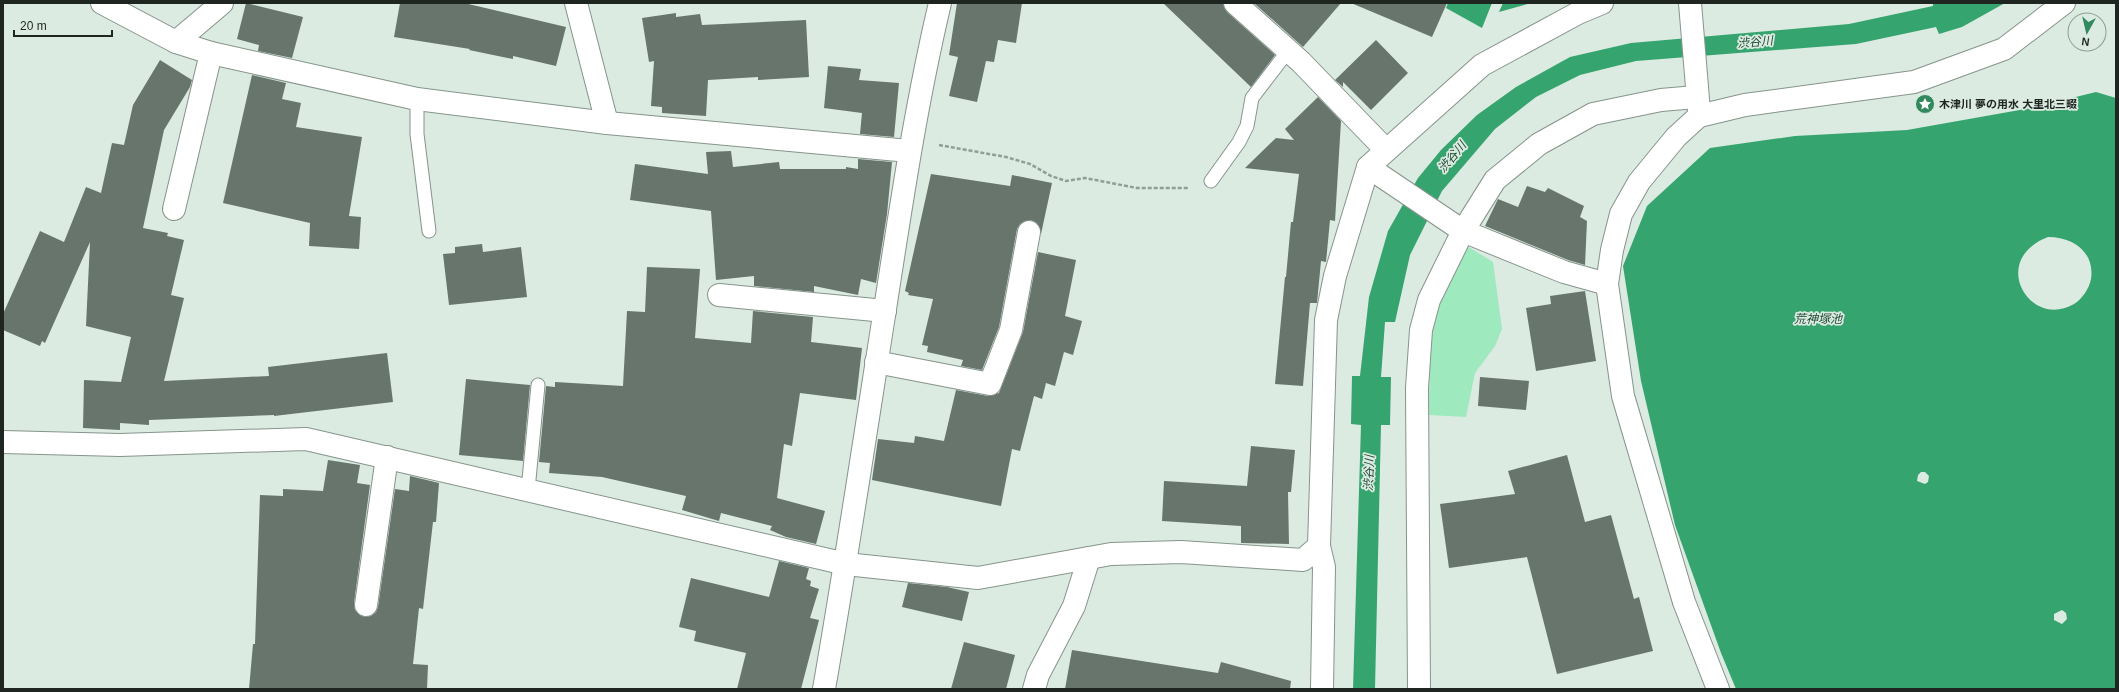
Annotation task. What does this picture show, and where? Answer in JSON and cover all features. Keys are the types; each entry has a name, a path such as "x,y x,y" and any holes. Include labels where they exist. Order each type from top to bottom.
{"street":[{"path":"102,3 176,42 211,53 417,99 607,123 910,146"},
{"path":"176,42 222,3"},
{"path":"576,3 607,123"},
{"path":"824,689 846,564 910,146 926,63 940,3"},
{"path":"1235,3 1288,50 1386,150"},
{"path":"1322,689 1324,567 1319,546 1326,320 1335,276 1376,172 1386,150 1482,65 1578,13 1602,3"},
{"path":"1419,689 1417,388 1421,330 1428,300 1457,226 1495,180 1539,144 1593,114 1661,100 1697,99 1745,106 1914,82 2004,49 2064,3"},
{"path":"1690,6 1697,99 1676,137 1639,182 1621,214 1612,250 1607,284 1623,396 1684,602 1718,689"},
{"path":"174,209 211,53"},
{"path":"1376,172 1457,226 1564,272 1607,284"},
{"path":"876,362 990,384 1011,330 1029,232"},
{"path":"719,295 885,311"},
{"path":"3,442 120,445 306,438 846,564 978,578 1111,554 1181,552 1303,560 1319,546"},
{"path":"366,605 387,457"},
{"path":"1034,689 1038,675 1074,606 1089,558"}],"lane":[{"path":"1211,181 1240,142 1247,126 1252,98 1288,50"},
{"path":"417,99 417,134 429,231"},
{"path":"528,490 538,385"}],"path":[{"path":"910,146 1006,157 1030,164 1051,176 1066,181 1086,178 1137,188 1179,189 1208,186 1211,181"}],"shaded area":[{"path":"1462,243 1493,262 1502,329 1495,346 1475,373 1466,417 1429,415 1430,341 1433,305"}],"water":[{"path":"1448,3 1492,3 1482,28 1446,8"},
{"path":"1503,3 1531,3 1499,12"},
{"name":"渋谷川","path":"1933,3 2005,3 1962,27 1939,34 1936,27 1856,44 1636,61 1580,75 1536,97 1495,129 1442,191 1410,255 1395,322 1385,322 1381,377 1391,377 1390,425 1381,425 1375,689 1353,689 1361,425 1351,424 1352,376 1360,376 1369,297 1388,231 1418,178 1441,150 1477,115 1516,87 1570,57 1631,43 1849,24 1933,6"},
{"name":"荒神塚池","path":"2096,92 2116,98 2116,689 1736,689 1721,653 1675,525 1641,381 1623,266 1647,206 1710,148 1795,136 1907,130 2031,108","holes":["2048,237 2074,243 2086,254 2091,269 2090,283 2082,297 2074,304 2058,310 2043,308 2031,300 2022,289 2018,275 2021,261 2030,248","1921,472 1925,472 1929,476 1928,482 1925,484 1917,481 1918,475","2062,610 2066,613 2067,619 2062,624 2054,620 2054,614"]}],"building":[{"path":"246,3 303,17 292,58 258,51 259,45 237,39"},
{"path":"400,3 464,3 566,27 556,66 513,56 513,59 469,50 470,49 394,37"},
{"path":"957,3 1022,3 1016,43 998,40 994,62 986,61 977,102 949,96 958,57 949,55"},
{"path":"1163,3 1223,3 1227,12 1275,55 1251,87"},
{"path":"1254,3 1341,3 1303,47"},
{"path":"1351,3 1447,3 1432,37"},
{"path":"676,13 676,17 700,14 702,25 806,20 809,77 758,80 758,77 708,80 706,116 662,113 662,107 651,106 654,61 649,62 642,18"},
{"path":"1376,40 1408,73 1371,110 1343,82 1343,87 1335,80"},
{"path":"160,60 192,80 190,87 164,130 143,228 168,233 167,236 184,240 171,295 184,298 164,381 269,376 268,367 387,353 393,402 274,416 149,420 149,425 120,423 120,430 83,428 84,380 121,382 131,337 86,326 90,242 45,343 42,341 40,346 3,330 3,314 40,231 64,242 86,187 101,193 112,143 124,145 133,105"},
{"path":"828,66 861,69 859,80 899,83 894,137 860,134 862,113 824,108"},
{"path":"252,75 286,83 282,99 301,103 296,127 362,137 349,216 361,217 359,249 309,246 310,223 223,203"},
{"path":"1318,97 1341,121 1335,221 1330,220 1326,262 1321,261 1317,303 1310,303 1303,386 1275,384 1291,222 1293,222 1299,174 1245,168 1276,138 1294,140 1285,129"},
{"path":"731,151 733,167 779,162 780,169 846,169 846,167 858,169 858,159 892,162 887,214 876,283 861,279 858,295 814,286 814,292 754,286 754,276 716,280 711,211 630,200 635,164 708,174 706,152"},
{"path":"931,174 1010,186 1012,175 1052,183 1041,234 1037,223 1031,220 1020,224 1017,229 999,327 982,370 961,366 963,360 927,352 928,346 922,345 933,299 908,295 909,293 905,291"},
{"path":"1527,186 1545,192 1548,188 1584,206 1580,217 1587,221 1585,265 1568,260 1485,226 1498,199 1518,207"},
{"path":"482,244 483,252 521,247 527,297 449,305 443,254 455,253 455,247"},
{"path":"1038,252 1076,260 1065,316 1082,321 1073,355 1064,352 1055,386 1046,383 1042,399 1034,396 1020,451 1012,449 1001,506 872,480 878,439 914,443 915,436 944,441 956,390 988,396 999,393 1023,332"},
{"path":"647,267 700,269 695,338 751,343 753,311 813,317 811,342 862,348 856,400 800,393 792,446 784,444 777,498 825,511 816,544 786,537 770,530 772,526 721,513 719,521 682,510 686,496 602,477 549,473 550,463 539,462 546,386 555,387 555,382 623,386 627,311 645,312"},
{"path":"1585,291 1596,361 1536,371 1526,308 1551,304 1550,296"},
{"path":"1480,377 1529,381 1526,410 1478,406"},
{"path":"466,379 530,385 523,461 459,455"},
{"path":"1251,446 1295,450 1291,492 1288,492 1289,544 1241,543 1241,526 1162,521 1164,481 1247,486"},
{"path":"1567,455 1585,522 1611,515 1634,599 1639,597 1653,651 1557,674 1527,557 1449,568 1440,504 1515,494 1508,471"},
{"path":"328,460 360,465 357,483 370,485 354,603 355,610 364,617 371,616 376,612 378,607 395,489 409,491 410,476 439,483 436,522 433,522 423,609 419,608 413,664 428,665 427,689 249,689 253,644 255,644 260,495 283,496 283,489 323,491"},
{"path":"779,561 809,568 806,579 811,581 810,586 819,589 810,618 819,620 801,689 737,689 746,653 694,641 696,631 679,627 691,578 769,597"},
{"path":"908,583 947,587 969,592 962,621 902,607"},
{"path":"964,642 1015,655 1006,689 951,689"},
{"path":"1072,650 1218,673 1221,662 1291,681 1290,689 1065,689"}],"place":[{"name":"木津川 夢の用水 大里北三畷","path":"1925,104"}]}
